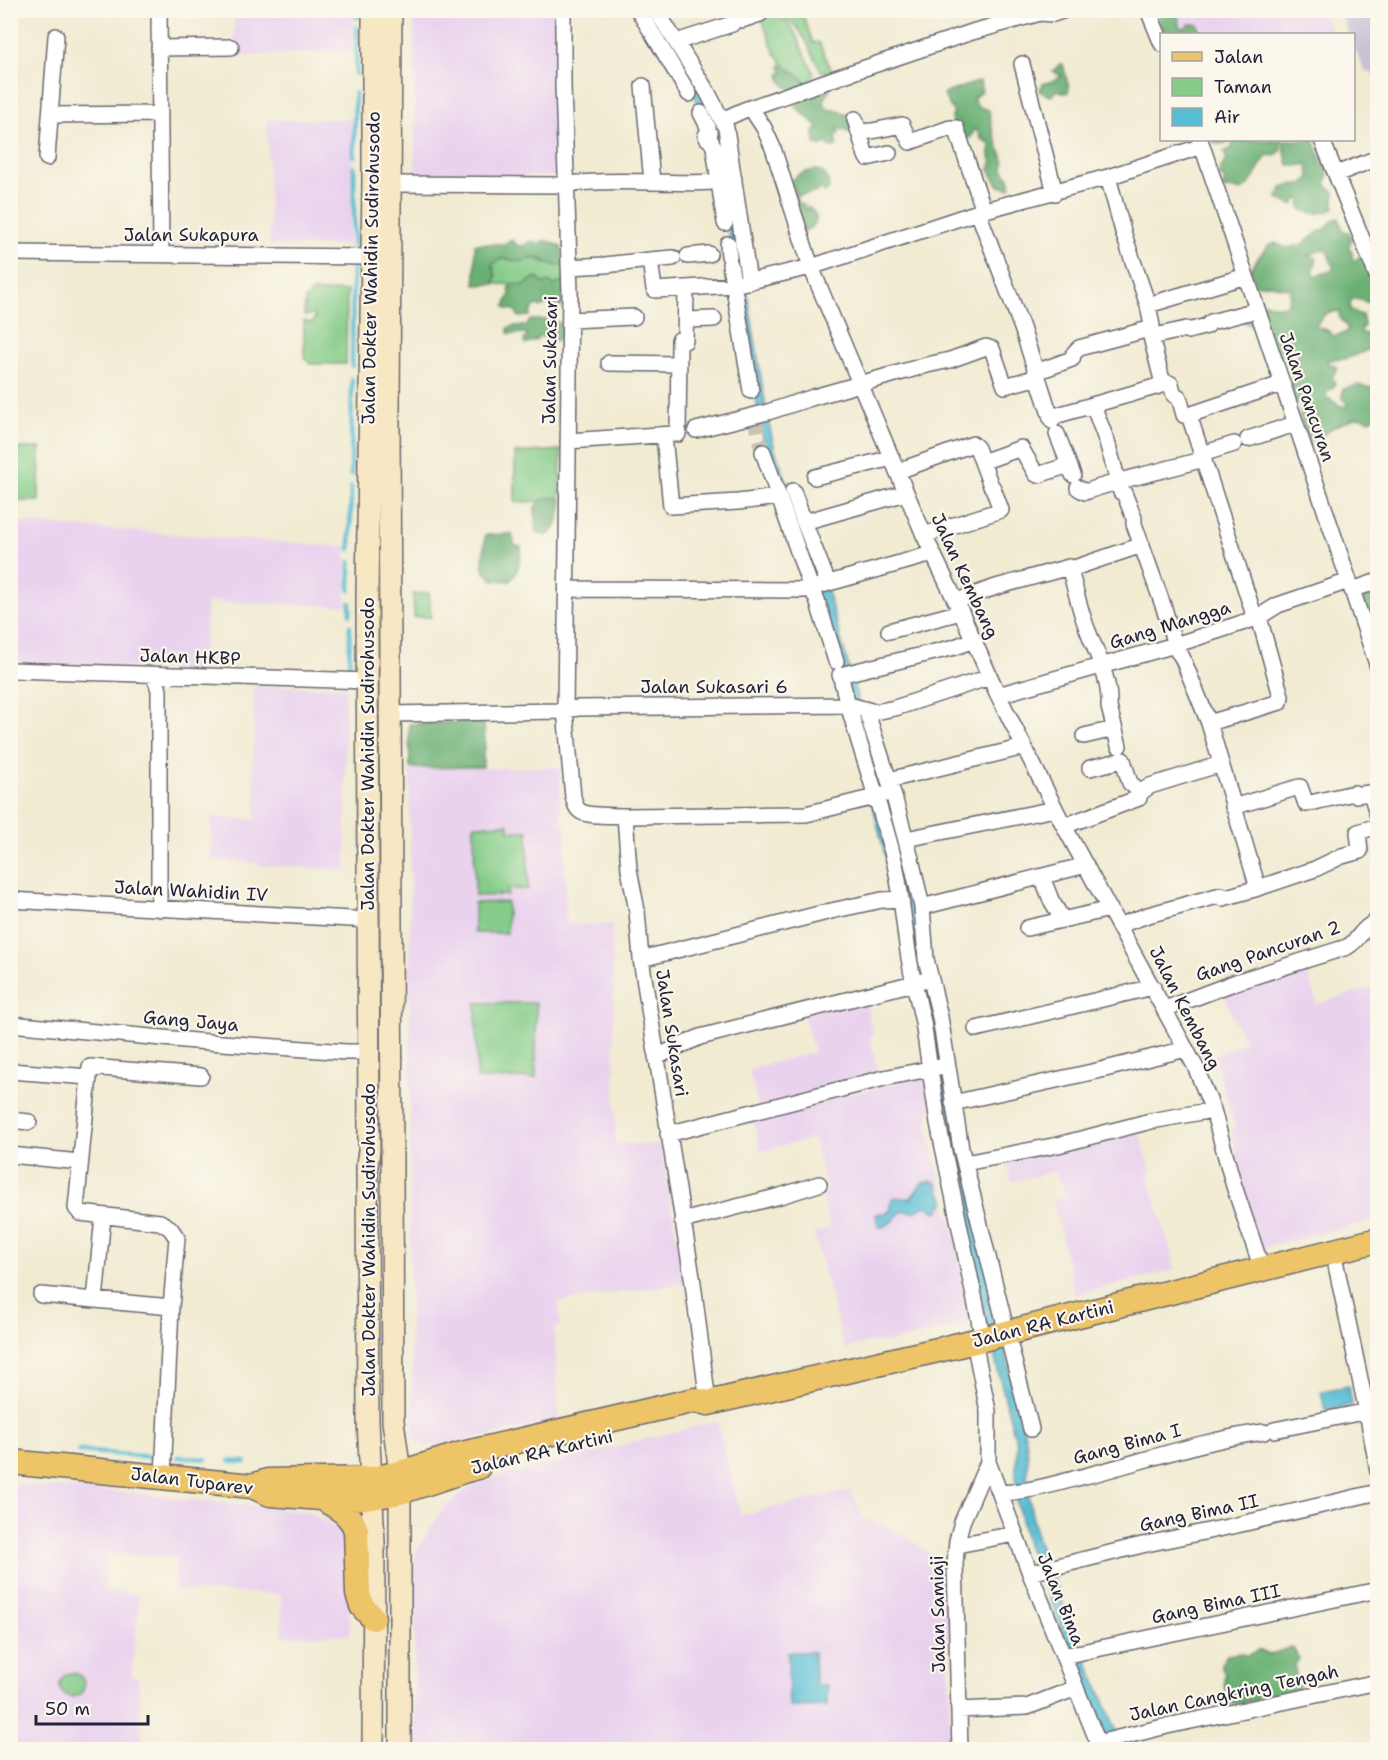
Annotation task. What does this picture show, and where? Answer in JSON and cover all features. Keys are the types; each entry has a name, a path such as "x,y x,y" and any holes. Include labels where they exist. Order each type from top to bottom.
{"main road":[{"name":"Jalan Dokter Wahidin Sudirohusodo","path":"373,10 371,257 379,480 390,661 393,1421 400,1483 400,1749"},
{"name":"Jalan Dokter Wahidin Sudirohusodo","path":"373,1749 374,1542 368,1409 367,596 379,480 390,184 391,10"},
{"path":"368,671 390,661"},
{"name":"Jalan RA Kartini","path":"372,1488 463,1471 699,1415 708,1403 991,1337 1377,1240"},
{"name":"Jalan Tuparev","path":"10,1462 252,1486 270,1494 322,1498 372,1488"},
{"path":"252,1486 268,1481 372,1488"},
{"path":"322,1498 346,1513 353,1521 356,1530 358,1594 362,1606 373,1618"}],"street":[{"path":"159,10 161,254"},
{"name":"Jalan Sukasari","path":"563,10 570,320 565,710 573,797 580,812 625,816 629,869 637,911 641,959 693,1283 708,1403"},
{"path":"638,10 709,120"},
{"path":"656,10 708,93 709,120 706,135 714,147 726,181 741,284 752,394 759,415"},
{"path":"709,120 751,108 972,32 1040,13 1053,14 1065,10"},
{"path":"1148,10 1160,41"},
{"path":"676,42 760,14"},
{"path":"47,158 56,36"},
{"path":"159,48 231,47"},
{"path":"1022,64 1055,192"},
{"path":"643,86 652,182"},
{"name":"Jalan Kembang","path":"751,108 768,136 811,267 932,554 998,695 1064,826 1196,1066 1213,1110 1234,1186 1262,1269"},
{"path":"50,115 160,114"},
{"path":"889,153 866,157 857,125 872,131 902,125 910,142 956,128 981,212 1022,327 1053,424 1074,476 1085,492 1152,472 1163,471 1241,441 1295,424"},
{"path":"1322,141 1377,278"},
{"path":"650,260 654,289 686,289 741,284 811,267 981,212 1108,177 1201,142"},
{"name":"Jalan Pancuran","path":"1201,142 1377,667"},
{"path":"1336,174 1377,158"},
{"path":"1108,177 1124,235 1148,304 1153,323 1150,333 1163,384"},
{"path":"390,184 652,182 687,184 726,181"},
{"path":"725,223 726,181"},
{"name":"Jalan Sukapura","path":"10,253 371,257"},
{"path":"569,267 709,254"},
{"path":"728,254 741,284"},
{"path":"1148,304 1245,276"},
{"path":"686,289 685,340 679,340 678,364 681,433 671,506 789,502"},
{"path":"568,441 681,433 759,415 950,360 986,347 992,349 1005,386 1072,359 1079,348 1150,333 1186,329 1188,331 1207,327 1211,322 1257,310"},
{"path":"570,320 634,317"},
{"path":"686,320 714,320"},
{"path":"609,363 678,364"},
{"path":"1053,424 1094,405 1163,384 1171,384 1174,395 1179,398 1184,415 1281,384"},
{"path":"1094,405 1175,645 1209,723 1258,888"},
{"path":"1189,415 1253,612 1260,621 1281,700 1209,723"},
{"path":"814,477 895,464 973,444 977,448 1001,510 924,535"},
{"path":"982,462 1020,448 1036,474 1074,476"},
{"path":"763,452 789,502 820,585"},
{"path":"804,522 906,493"},
{"path":"789,502 804,522 820,585 817,600 885,792 906,839 911,859 915,917 908,956 922,981 923,1022 953,1103 985,1248 991,1337"},
{"path":"889,631 958,606 996,587 1069,567 1074,568 1142,545"},
{"path":"567,589 804,590 932,554"},
{"path":"1069,567 1086,624 1102,666 1119,746"},
{"name":"Gang Mangga","path":"998,695 1175,645 1257,618 1278,605 1377,581"},
{"path":"842,671 973,640"},
{"name":"Jalan HKBP","path":"10,670 154,675 368,671"},
{"path":"154,675 159,690 159,909"},
{"name":"Jalan Sukasari 6","path":"565,710 578,708 856,708 875,712 895,708 990,677"},
{"path":"856,708 885,792 902,899 915,917"},
{"path":"390,714 565,710"},
{"path":"1083,736 1114,729"},
{"path":"625,816 806,814 885,792 1024,747"},
{"path":"1090,768 1124,760 1130,783 1141,792"},
{"path":"1064,826 1139,798 1139,794 1150,786 1221,764"},
{"path":"1233,807 1300,787 1306,804 1354,793 1355,795 1369,793 1377,816"},
{"path":"906,839 1055,808"},
{"path":"1120,925 1221,895 1223,898 1258,888 1315,869 1342,856 1360,851 1358,832 1377,826"},
{"path":"895,863 911,859"},
{"path":"915,917 1086,865"},
{"path":"1042,877 1051,900 1063,920"},
{"path":"641,959 831,911 882,900 902,899"},
{"name":"Jalan Wahidin IV","path":"10,900 369,920"},
{"path":"1027,928 1110,909"},
{"name":"Gang Pancuran 2","path":"1165,1009 1236,981 1347,947 1368,925 1377,921"},
{"path":"656,1057 700,1037 922,981"},
{"path":"976,1029 1153,987"},
{"name":"Gang Jaya","path":"10,1024 195,1041 369,1052"},
{"path":"953,1103 1186,1049"},
{"path":"163,1476 171,1307 177,1238 167,1224 160,1222 81,1213 76,1208 80,1162 90,1066 201,1076"},
{"path":"668,1134 884,1078 940,1067"},
{"path":"940,1067 938,1123 945,1152 991,1337 1030,1429"},
{"path":"10,1071 89,1077"},
{"path":"945,1152 963,1156 1058,1145 1151,1121 1213,1110"},
{"path":"10,1120 29,1122"},
{"path":"10,1155 80,1162"},
{"path":"682,1221 819,1184"},
{"path":"95,1300 103,1216"},
{"path":"1333,1251 1372,1411 1377,1471"},
{"path":"41,1295 171,1307"},
{"name":"Jalan Samiaji","path":"960,1749 955,1563 962,1522 988,1462 991,1337"},
{"name":"Gang Bima I","path":"1015,1492 1094,1474 1183,1449 1372,1411"},
{"name":"Jalan Bima","path":"988,1462 1015,1492 1016,1534 1072,1653 1076,1688 1101,1744"},
{"name":"Gang Bima II","path":"1032,1572 1377,1492"},
{"path":"957,1545 1016,1534"},
{"name":"Gang Bima III","path":"1072,1653 1377,1590"},
{"name":"Jalan Cangkring Tengah","path":"1101,1744 1377,1682"},
{"path":"959,1710 1027,1707 1076,1688"}],"shaded area":[{"path":"234,11 354,11 352,50 234,57"},
{"path":"414,11 556,11 557,176 415,177"},
{"path":"1160,11 1323,11 1332,33 1169,33"},
{"path":"1339,11 1377,11 1377,76 1364,70 1355,48 1355,33 1349,33"},
{"path":"353,119 350,245 270,246 267,120"},
{"path":"11,522 347,547 346,606 207,602 203,670 11,662"},
{"path":"253,686 345,687 346,870 211,860 211,817 256,820 254,774 252,774"},
{"path":"560,767 561,823 565,823 566,924 612,924 616,1144 660,1144 685,1283 558,1302 561,1326 554,1328 559,1421 456,1443 425,1446 413,1437 410,1341 410,769"},
{"path":"1306,966 1317,1004 1377,986 1377,1220 1261,1248 1227,1155 1236,1152 1230,1129 1235,1127 1214,1055 1245,1042 1224,993"},
{"path":"865,1000 873,1036 870,1037 879,1075 758,1107 749,1069 814,1052 803,1014"},
{"path":"924,1076 932,1110 928,1112 930,1119 926,1121 974,1318 971,1323 887,1343 873,1341 844,1349 814,1233 830,1228 821,1192 827,1190 814,1138 761,1151 753,1118"},
{"path":"1138,1129 1152,1172 1148,1173 1149,1180 1175,1270 1075,1295 1053,1200 1067,1197 1055,1171 1011,1182 1006,1159"},
{"path":"717,1421 741,1515 852,1490 863,1519 904,1536 947,1563 949,1749 414,1749 414,1556 444,1508 463,1492 482,1481"},
{"path":"10,1484 108,1491 309,1512 349,1535 350,1635 282,1636 281,1594 175,1591 176,1557 106,1554 104,1591 139,1595 132,1676 138,1678 143,1749 11,1749"}],"green space":[{"path":"778,11 792,11 795,18 803,15 813,43 819,42 834,76 821,71 797,27"},
{"path":"1158,11 1186,11 1178,13 1179,26 1184,28 1190,24 1198,24 1201,33 1165,33 1157,16"},
{"path":"761,16 778,17 792,28 814,75 807,84 800,76 787,68 775,54"},
{"path":"1063,64 1068,92 1058,90 1051,96 1040,92 1044,83 1062,76 1053,71"},
{"path":"784,65 808,85 832,84 823,103 830,110 839,110 849,115 854,130 848,132 837,128 839,134 836,136 837,145 835,147 826,143 819,146 815,143 814,133 818,127 795,106 798,98 780,79 780,74 783,72 780,66"},
{"path":"980,81 982,92 974,97 974,100 979,107 989,110 992,128 1004,161 1003,169 1009,178 1011,187 1008,188 999,186 989,170 992,161 990,143 981,139 977,130 973,131 969,138 965,138 953,123 954,113 943,94"},
{"path":"1280,141 1281,151 1275,156 1267,155 1252,181 1241,191 1230,188 1226,190 1223,188 1225,179 1220,176 1220,171 1227,159 1224,152 1233,145 1230,142 1217,144 1213,142"},
{"path":"1282,141 1314,141 1323,164 1329,167 1326,184 1334,192 1334,208 1326,212 1312,213 1300,208 1301,201 1298,198 1291,205 1277,198 1282,188 1295,184 1302,185 1309,178 1308,165 1288,165"},
{"path":"816,170 823,172 826,176 829,189 825,192 820,188 817,192 796,196 798,202 804,205 805,210 808,207 814,212 816,222 792,239 791,234 786,234 794,229 792,192 795,190 789,183 801,174"},
{"path":"1339,218 1343,231 1349,232 1351,240 1349,247 1353,262 1360,256 1368,259 1372,244 1377,247 1377,301 1371,303 1352,299 1350,304 1351,311 1362,315 1364,325 1361,333 1368,334 1377,329 1377,341 1370,349 1354,356 1327,360 1338,369 1332,377 1335,382 1334,387 1326,393 1326,397 1346,407 1347,404 1342,398 1343,389 1358,385 1371,388 1377,382 1377,416 1370,420 1362,418 1342,423 1322,436 1308,440 1300,417 1301,402 1295,404 1283,385 1299,372 1293,362 1301,352 1300,350 1296,349 1280,356 1256,327 1241,321 1260,302 1282,306 1289,301 1289,288 1270,284 1257,285 1250,271 1268,246 1275,243 1286,248 1301,245 1325,229 1333,220","holes":["1326,248 1334,270 1315,276 1313,270 1317,259 1309,255","1340,311 1339,316 1348,329 1345,333 1334,336 1327,330 1317,327 1326,313"]},
{"path":"512,240 517,245 523,246 532,241 538,244 546,241 555,244 561,247 564,265 553,265 537,258 525,261 501,259 492,265 496,276 494,284 475,285 475,244 503,244"},
{"path":"536,258 547,264 564,265 565,282 554,286 551,283 542,283 537,277 524,285 494,284 496,276 492,265 496,262 503,259 521,261"},
{"path":"537,277 542,283 551,283 554,286 565,282 562,307 548,303 541,307 536,305 530,316 519,317 515,310 507,309 505,306 512,284 524,285"},
{"path":"347,291 346,364 310,364 304,357 304,321 312,323 315,318 313,314 304,316 305,299 313,292"},
{"path":"531,320 560,323 562,336 553,342 539,336 536,340 525,344 527,333 508,333 508,328 526,326"},
{"path":"15,448 40,448 39,501 15,501"},
{"path":"561,450 560,498 515,503 515,453"},
{"path":"547,498 560,498 562,501 556,526 545,536 536,531 535,508 539,501"},
{"path":"512,534 515,546 521,547 517,569 510,581 493,580 483,569 485,535"},
{"path":"1377,591 1378,640 1376,641 1362,603 1364,598"},
{"path":"429,593 431,617 414,617 413,594"},
{"path":"484,721 483,767 410,768 409,724"},
{"path":"509,824 509,831 528,831 528,889 508,889 508,895 475,896 474,825"},
{"path":"507,902 507,933 474,933 474,903"},
{"path":"476,1003 536,1003 536,1078 477,1079"},
{"path":"1293,1648 1299,1659 1294,1665 1295,1675 1300,1684 1298,1692 1265,1699 1264,1694 1261,1693 1256,1701 1227,1705 1231,1696 1225,1691 1225,1675 1221,1664 1227,1655 1241,1653 1247,1656 1259,1650 1269,1655"},
{"path":"72,1673 81,1676 84,1685 81,1694 72,1697 63,1694 60,1685 63,1676"}],"water":[{"path":"642,11 653,11 724,132 744,273 775,450 824,580 860,706 901,833 1006,1354 1026,1440 1027,1489 1037,1541 1124,1749 1112,1749 1026,1542 1015,1493 1017,1446 986,1323 925,1018 835,650 765,452 717,151 706,116"},
{"path":"934,1181 945,1203 939,1211 936,1212 926,1206 914,1212 903,1211 879,1228 876,1214 891,1210 893,1198 911,1198 922,1183"},
{"path":"1349,1386 1352,1405 1325,1410 1321,1391"},
{"path":"788,1652 814,1652 815,1685 827,1685 827,1706 789,1707"}],"waterway":[{"path":"357,10 357,18"},
{"path":"356,74 357,27"},
{"path":"354,156 355,93"},
{"path":"354,167 354,246"},
{"path":"352,366 353,266"},
{"path":"351,475 352,379"},
{"path":"350,549 351,487"},
{"path":"350,562 350,590"},
{"path":"350,603 350,614"},
{"path":"349,672 350,626"},
{"path":"79,1451 153,1457"},
{"path":"178,1457 206,1459"},
{"path":"229,1461 246,1462"}],"tunnel":[{"path":"755,417 763,452"}]}
